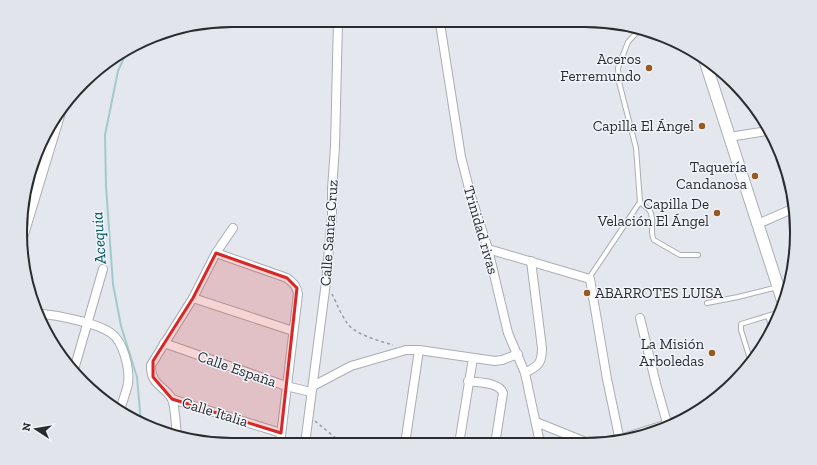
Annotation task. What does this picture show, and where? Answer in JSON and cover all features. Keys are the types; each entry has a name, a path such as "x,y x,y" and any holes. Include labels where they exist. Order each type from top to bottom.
{"main road":[{"path":"707,67 780,294"}],"street":[{"name":"Calle Santa Cruz","path":"306,438 326,282 332,215 338,27"},
{"name":"Trinidad rivas","path":"440,27 461,157 471,196 488,249 508,333 525,373 539,438"},
{"path":"729,137 763,132"},
{"path":"28,211 53,133"},
{"path":"758,224 789,210"},
{"path":"164,343 193,298 216,253 233,228"},
{"path":"488,249 590,279 607,379 619,435"},
{"path":"216,253 286,278 294,283 297,288 298,294 280,438"},
{"path":"525,373 537,366 542,357 531,262"},
{"path":"75,365 103,270"},
{"path":"193,298 293,331"},
{"path":"45,315 87,324 112,333 117,340 127,363 128,384 122,405"},
{"path":"640,318 666,421"},
{"name":"Calle España","path":"164,343 286,386 312,389"},
{"name":"Calle Italia","path":"164,343 153,361 151,372 153,377 172,399 281,432"},
{"path":"312,389 351,366 406,350 419,350 495,361 518,354"},
{"path":"406,438 419,350"},
{"path":"460,438 468,381 473,358"},
{"path":"468,381 495,385 500,388 503,393 496,438"},
{"name":"Calle Italia","path":"172,399 176,430"},
{"path":"536,422 576,438"}],"lane":[{"path":"590,279 591,275 640,202 636,148 619,82 618,68 622,54 628,42 636,34"},
{"path":"640,202 651,212 652,236 654,240 680,255 698,255"},
{"path":"707,303 778,287"},
{"path":"749,356 741,330 741,324 773,314"},
{"path":"768,316 770,321"}],"path":[{"path":"326,282 352,329 406,350"},
{"path":"308,416 336,438"}],"highlighted area":[{"path":"216,253 287,278 297,288 281,433 172,399 153,377 153,361 193,298"}],"waterway":[{"name":"Acequia","path":"123,59 118,71 105,135 106,186 113,284 121,326 137,377 140,416"}],"place":[{"name":"Aceros Ferremundo","path":"649,68"},
{"name":"Capilla El Ángel","path":"702,126"},
{"name":"Taquería Candanosa","path":"755,176"},
{"name":"Capilla De Velación El Ángel","path":"717,213"},
{"name":"ABARROTES LUISA","path":"587,293"},
{"name":"La Misión Arboledas","path":"712,353"}]}
